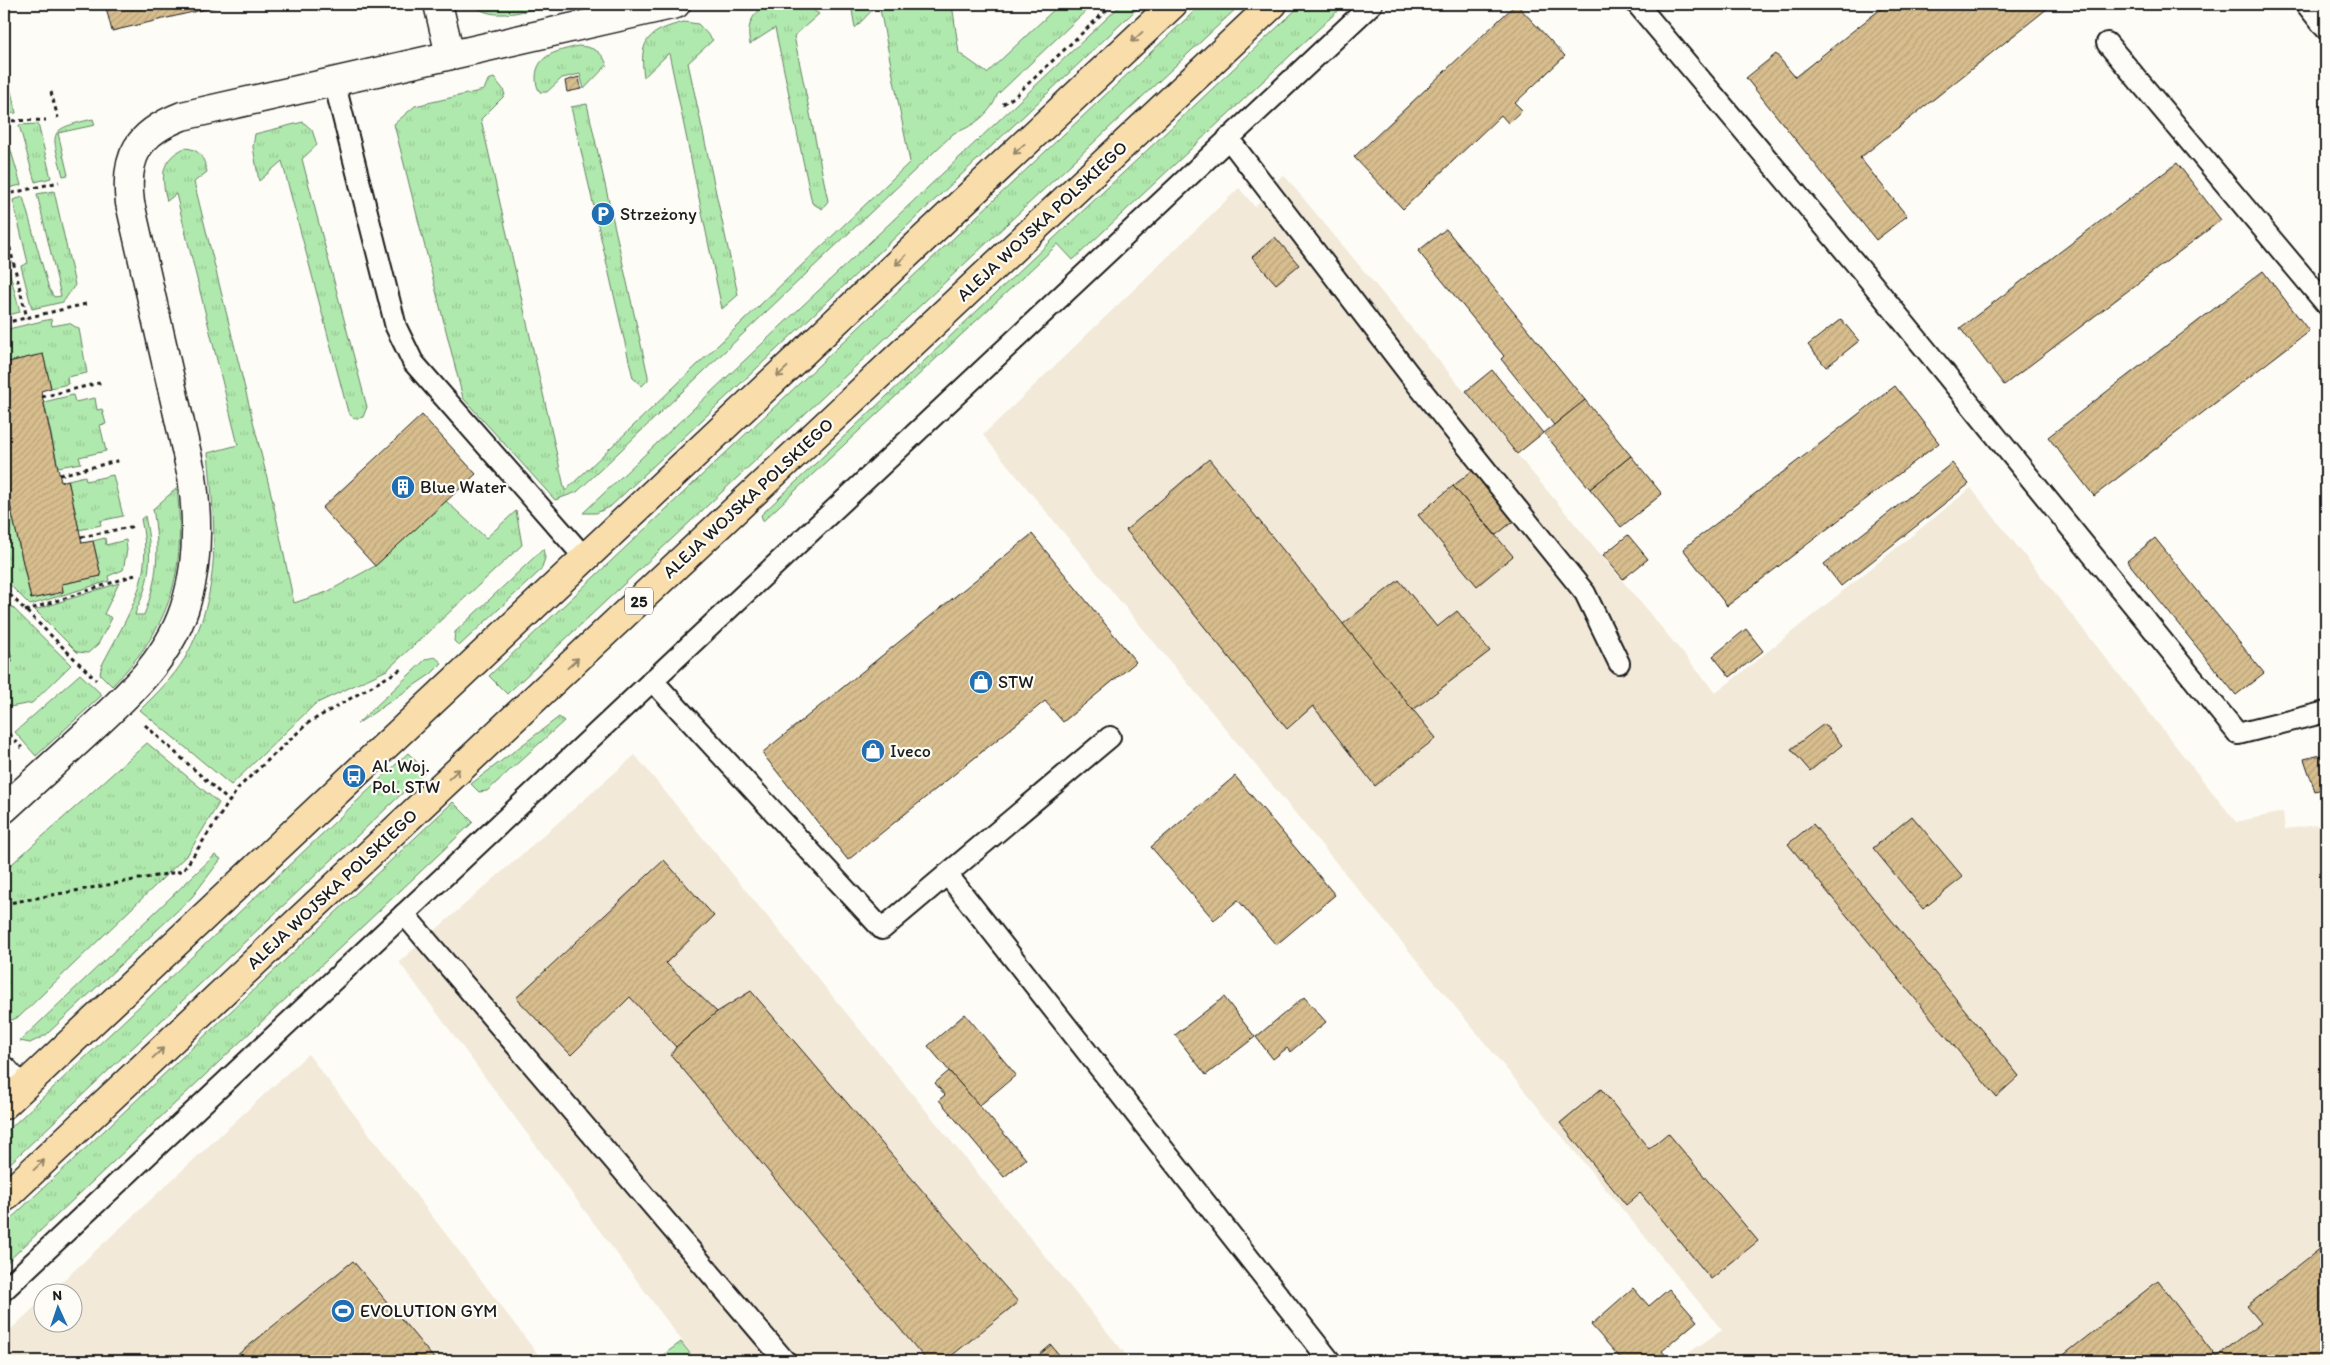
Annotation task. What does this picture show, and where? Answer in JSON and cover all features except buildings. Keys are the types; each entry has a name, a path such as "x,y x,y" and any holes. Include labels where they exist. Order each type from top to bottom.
{"main road":[{"path":"9,1089 585,558 1173,4"},
{"name":"ALEJA WOJSKA POLSKIEGO","path":"4,1198 1272,4"}],"street":[{"path":"438,4 450,55"},
{"path":"4,809 126,697 148,673 164,651 177,627 187,602 194,572 197,510 192,476 130,203 128,184 129,166 135,150 148,134 164,123 182,116 676,4"}],"lane":[{"path":"4,1290 1372,4"},
{"path":"1637,4 1866,276 2238,734 2326,712"},
{"path":"2306,4 2326,29"},
{"path":"2107,43 2326,304"},
{"path":"334,81 396,327 403,345 427,378 585,558"},
{"path":"1228,138 1416,383 1585,593 1619,663"},
{"path":"652,680 882,928 1110,737"},
{"path":"947,874 1330,1361"},
{"path":"404,914 784,1361"}],"path":[{"path":"1003,104 1014,97 1113,4"},
{"path":"52,92 58,118"},
{"path":"4,121 46,120"},
{"path":"4,195 59,182"},
{"path":"4,224 27,318"},
{"path":"4,264 13,262"},
{"path":"4,323 86,304"},
{"path":"42,397 103,382"},
{"path":"60,475 121,460"},
{"path":"81,537 135,526"},
{"path":"25,610 135,576"},
{"path":"4,904 184,871 238,787 252,774 308,723 403,668"}],"shaded area":[{"path":"1283,174 1716,693 1971,488 2236,822 2283,812 2285,829 2326,824 2326,1361 1677,1361 1722,1330 983,435 1239,188 1255,207"},
{"path":"635,755 1131,1361 697,1361 399,962"},
{"path":"308,1054 543,1361 4,1361 4,1336 32,1309 32,1332 82,1332 82,1282 62,1282"}],"green space":[{"path":"473,4 553,4 501,14 481,10"},
{"path":"771,4 804,4 819,14 794,36 828,201 822,209 812,203 775,28 750,44 749,31 752,20 759,11"},
{"path":"851,4 878,4 855,28"},
{"path":"879,4 952,4 959,53 987,73 1060,4 1093,4 997,95 986,114 974,124 954,133 577,492 555,500 463,398 394,124 415,106 484,90 488,80 494,78 503,89 505,95 481,119 565,491 910,162"},
{"path":"1122,4 1142,4 610,507 596,513 583,513"},
{"path":"1202,4 1241,4 507,694 489,676"},
{"path":"1302,4 1345,4 1073,260 1058,244 763,521 761,515"},
{"path":"684,22 698,24 713,40 688,63 738,295 722,309 669,53 644,77 643,53 649,38 663,29"},
{"path":"578,46 588,47 600,53 607,65 584,89 580,74 562,78 547,92 540,92 536,77 540,63 551,54"},
{"path":"4,87 10,87 16,113 4,114"},
{"path":"587,104 648,376 648,380 642,386 633,378 571,107"},
{"path":"93,119 95,125 58,133 68,175 63,176 56,150 56,135 60,130 67,126"},
{"path":"303,122 312,130 317,145 302,159 367,407 361,418 353,417 348,412 282,161 259,181 253,147 255,134"},
{"path":"38,124 51,178 35,182 19,125"},
{"path":"4,127 21,185 4,189"},
{"path":"185,148 198,152 206,167 207,172 194,182 273,502 294,603 327,592 375,566 446,501 486,538 516,511 522,545 387,670 315,704 231,785 140,710 175,672 185,658 197,633 206,608 213,558 213,507 208,453 238,445 176,194 167,201 165,192 163,177 167,163 177,152"},
{"path":"54,191 75,285 63,302 32,309 21,266 28,263 13,200 23,197 49,289 54,297 61,296 37,194"},
{"path":"9,270 20,312 4,316 4,271"},
{"path":"51,319 52,326 69,323 79,329 87,373 67,377 68,384 51,388 43,354 4,363 4,330"},
{"path":"73,395 75,402 95,398 97,410 102,409 106,424 100,425 106,451 79,457 81,463 58,467 44,402"},
{"path":"113,475 123,516 100,521 101,525 79,530 68,480 85,476 86,481"},
{"path":"4,477 31,599 63,592 62,584 101,576 93,541 105,538 106,545 126,540 127,550 123,570 108,576 109,581 30,605 4,579"},
{"path":"177,488 179,546 176,572 170,596 161,619 149,641 112,686 100,674 102,665 129,612 142,578 144,540 141,519 145,516 150,557 148,577 135,615 144,615 155,576 157,537 153,509"},
{"path":"543,549 545,558 541,570 459,646 454,641 455,632"},
{"path":"119,583 104,614 112,618 98,644 88,653 77,652 35,610"},
{"path":"4,599 71,665 32,703 4,708 4,663 12,661 4,626"},
{"path":"435,657 442,663 431,674 357,724 426,659"},
{"path":"80,674 102,695 36,756 15,732"},
{"path":"559,717 564,721 487,791 479,792 471,784"},
{"path":"147,743 219,803 188,854 19,1017 4,1023 4,871"},
{"path":"408,753 426,771 4,1169 4,1134"},
{"path":"453,802 473,822 4,1265 4,1225"},
{"path":"215,855 221,859 192,897 46,1035 30,1043 20,1041"},
{"path":"681,1342 696,1361 655,1361"}],"place":[{"name":"Strzeżony","path":"603,214"},
{"name":"Blue Water","path":"403,487"},
{"name":"STW","path":"981,682"},
{"name":"Iveco","path":"873,751"},
{"name":"Al. Woj. Pol. STW","path":"354,776"},
{"name":"EVOLUTION GYM","path":"343,1311"}]}
